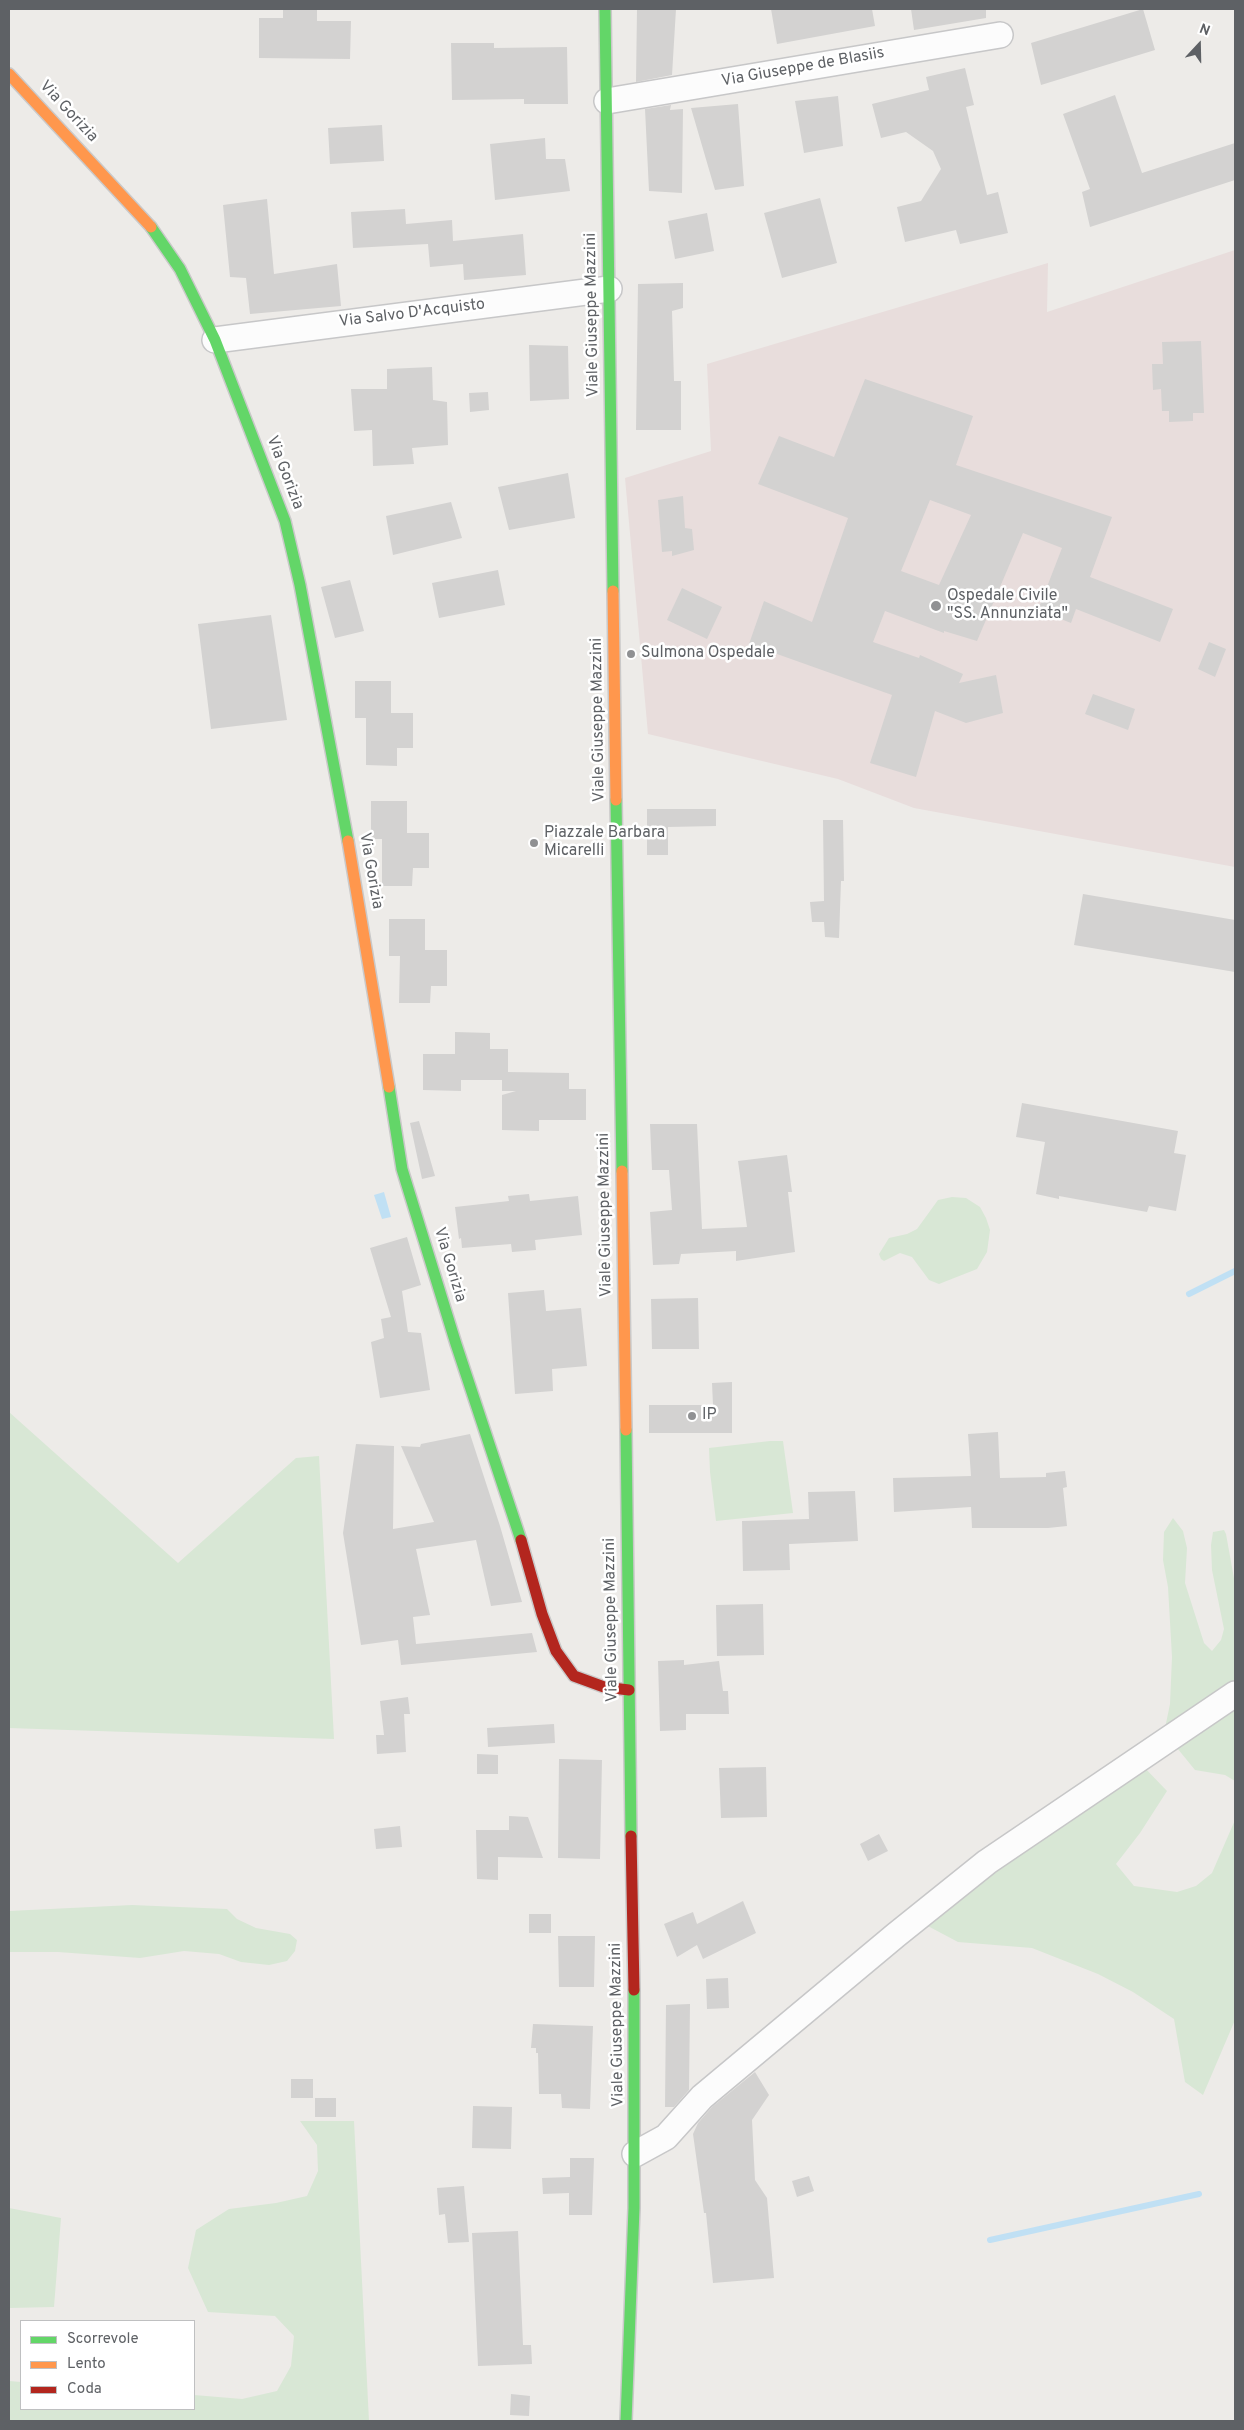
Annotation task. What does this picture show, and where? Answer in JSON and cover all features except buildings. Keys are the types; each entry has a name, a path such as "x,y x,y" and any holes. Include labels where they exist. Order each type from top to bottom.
{"main road":[{"name":"Viale Giuseppe Mazzini","path":"605,9 635,2154 626,2421"},
{"name":"Via Gorizia","path":"9,74 133,205 158,235 180,269 214,340 282,514 296,569 346,831 402,1169 456,1344 515,1521 542,1614 556,1651 574,1676 604,1687 629,1690"}],"street":[{"name":"Via Giuseppe de Blasiis","path":"606,101 1000,35"},
{"name":"Via Salvo D'Acquisto","path":"214,340 609,289"},
{"path":"635,2154 666,2137 702,2097 896,1935 987,1862 1235,1694"}],"shaded area":[{"name":"Ospedale Civile \"SS. Annunziata\"","path":"1235,250 1235,867 914,808 838,779 648,734 625,478 711,451 707,364 1048,263 1047,312"}],"green space":[{"path":"952,1197 966,1198 980,1207 986,1218 990,1230 987,1252 977,1269 939,1284 929,1280 912,1257 900,1253 884,1261 881,1259 879,1254 889,1238 907,1234 917,1229 938,1200"},
{"path":"9,1412 178,1563 296,1458 319,1456 334,1739 9,1728"},
{"path":"783,1441 793,1513 716,1521 709,1448"},
{"path":"1173,1518 1183,1531 1187,1548 1185,1583 1204,1643 1212,1651 1221,1640 1224,1629 1212,1570 1211,1545 1213,1532 1224,1530 1226,1534 1235,1584 1235,1687 1163,1738 1170,1704 1172,1657 1168,1587 1163,1560 1164,1532"},
{"path":"1235,1699 1235,1781 1225,1775 1195,1770 1173,1743"},
{"path":"1142,1765 1167,1791 1140,1833 1116,1864 1134,1886 1177,1892 1196,1886 1212,1873 1235,1820 1235,2020 1203,2095 1185,2082 1174,2019 1133,1992 1098,1974 1032,1948 958,1942 924,1924 978,1874"},
{"path":"132,1905 227,1909 237,1919 256,1928 290,1934 297,1940 295,1951 287,1961 269,1965 241,1962 219,1954 184,1951 140,1958 58,1952 9,1952 9,1911"},
{"path":"300,2121 354,2121 369,2421 9,2421 9,2381 20,2382 20,2410 195,2410 195,2395 242,2399 277,2391 291,2366 294,2336 275,2316 208,2312 188,2268 196,2230 229,2209 276,2203 307,2196 318,2171 317,2145"},
{"path":"9,2208 61,2218 54,2307 9,2308"}],"water":[{"path":"384,1192 391,1217 382,1219 374,1195"}],"waterway":[{"path":"1189,1294 1235,1271"},
{"path":"990,2240 1199,2194"}],"traffic: fast":[{"path":"605,9 613,591"},
{"path":"151,227 180,269 215,340 285,521 300,585 348,841"},
{"path":"616,800 622,1171"},
{"path":"389,1087 402,1169 456,1344 521,1540"},
{"path":"626,1430 631,1836"},
{"path":"626,2421 634,2208 634,1990"}],"traffic: slow":[{"path":"9,74 151,227"},
{"path":"613,591 616,800"},
{"path":"348,841 389,1087"},
{"path":"622,1171 626,1430"}],"traffic: jam":[{"path":"521,1540 542,1614 556,1651 574,1676 604,1687 629,1690"},
{"path":"631,1836 634,1990"}],"place":[{"name":"Ospedale Civile \"SS. Annunziata\"","path":"936,606"},
{"name":"Sulmona Ospedale","path":"631,654"},
{"name":"Piazzale Barbara Micarelli","path":"534,843"},
{"name":"IP","path":"692,1416"}]}
